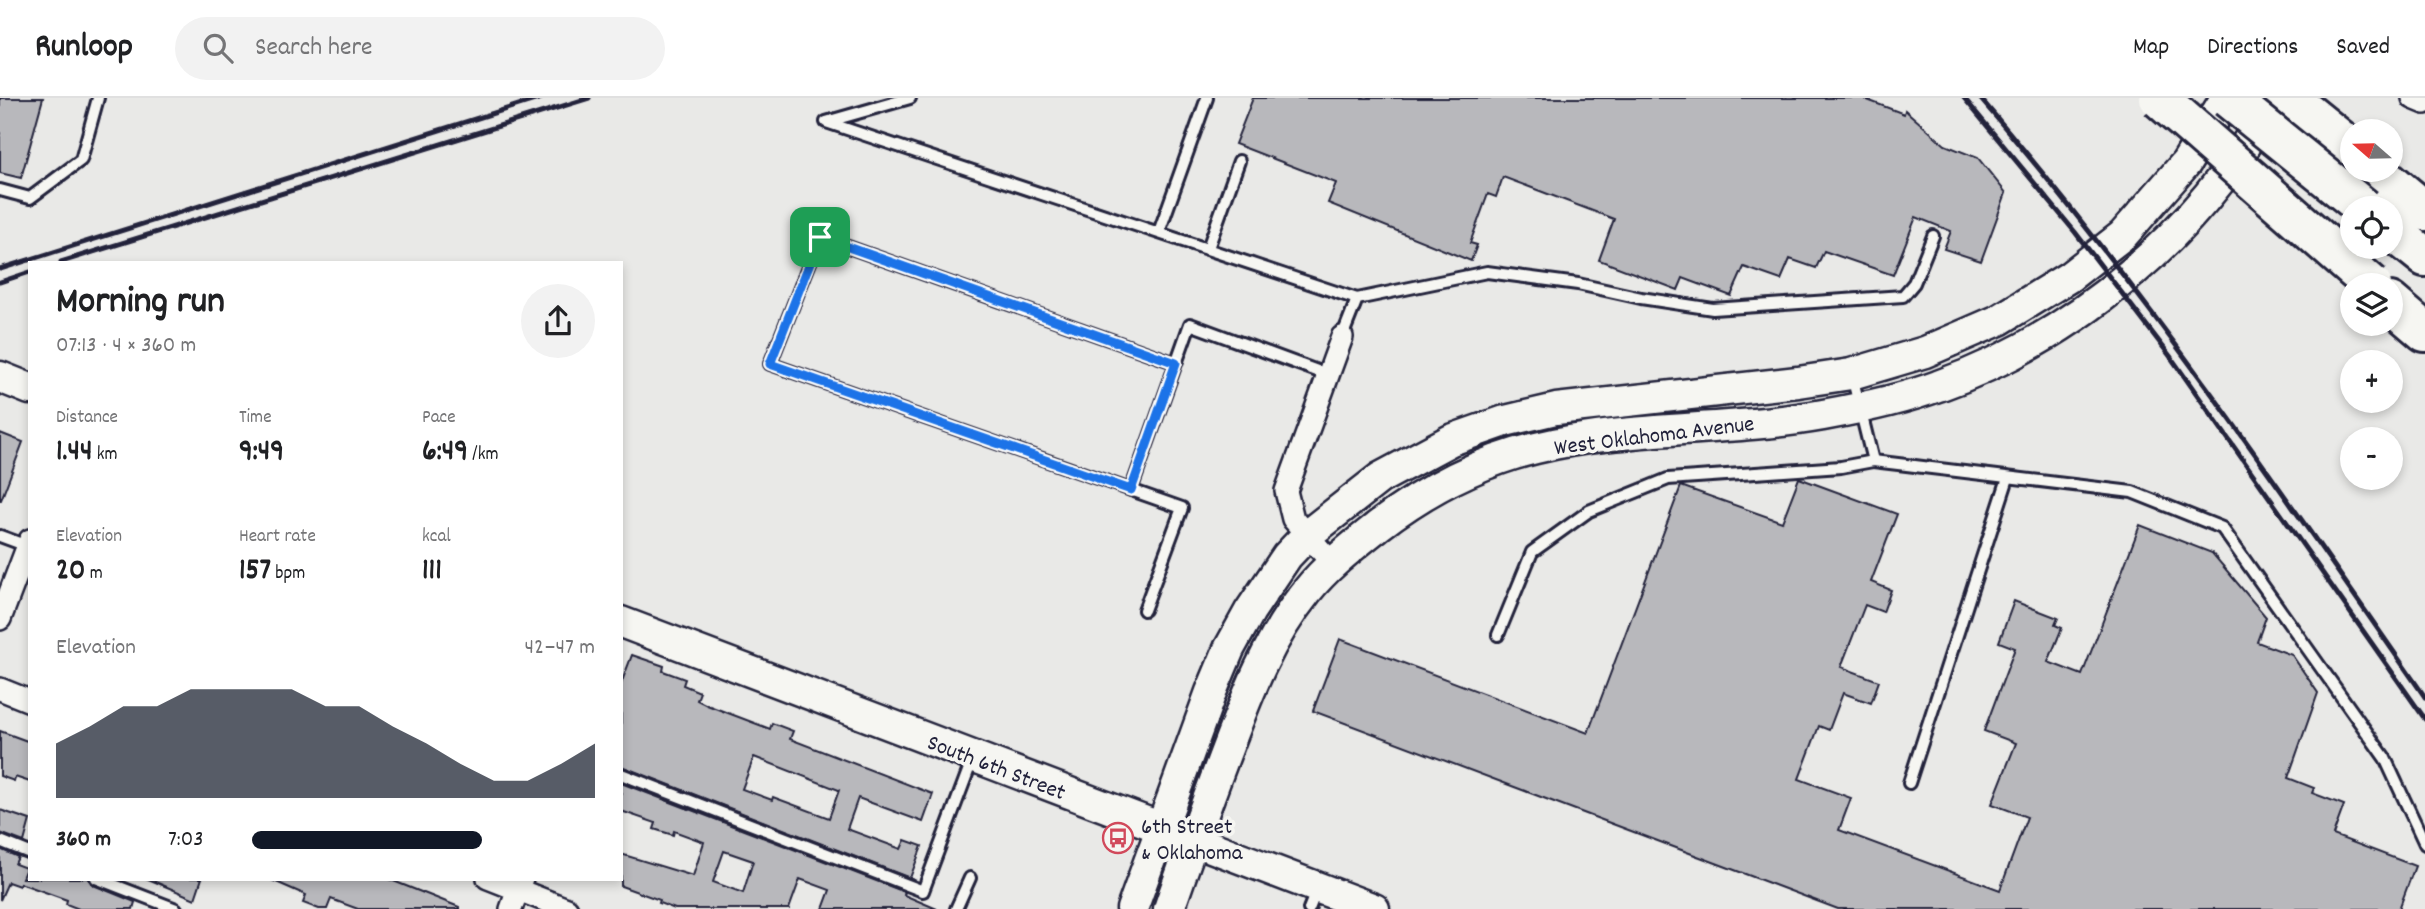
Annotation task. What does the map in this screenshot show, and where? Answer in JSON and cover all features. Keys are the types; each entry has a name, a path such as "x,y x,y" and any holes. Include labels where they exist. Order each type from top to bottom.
{"highway":[{"path":"2159,98 2358,273"},
{"path":"2227,98 2349,196"},
{"path":"2289,98 2340,139"},
{"path":"2390,182 2425,211"},
{"path":"2403,239 2425,257"}],"main road":[{"name":"West Oklahoma Avenue","path":"1132,909 1229,649 1267,583 1287,556 1306,536 1380,478 1451,440 1505,421 1556,409 1851,374 1926,352 1962,337 1999,320 2069,277 2123,235 2186,163 2227,98"},
{"name":"West Oklahoma Avenue","path":"1168,909 1245,701 1283,623 1309,589 1333,564 1414,500 1471,470 1535,448 1602,437 1819,416 1913,394 1972,373 2043,336 2113,288 2169,238 2234,161 2275,98"},
{"path":"0,377 28,387"},
{"name":"South 6th Street","path":"623,623 1193,841 1313,898 1374,909"}],"street":[{"path":"2413,98 2425,103"},
{"path":"1333,564 1293,519 1286,491 1342,337"},
{"path":"0,619 28,547"},
{"path":"0,690 28,700"},
{"path":"494,881 567,909"}],"lane":[{"path":"0,190 30,198 81,160 98,98"},
{"path":"910,98 826,122 1357,299 1487,272 1578,284 1641,298 1713,309 1872,300 1903,296 1914,283 1933,236"},
{"path":"1159,232 1207,98"},
{"path":"1208,248 1239,161"},
{"path":"1144,610 1182,508 770,364 820,237 1176,363"},
{"path":"1342,337 1357,299"},
{"path":"1131,490 1190,324 1328,375"},
{"path":"1851,374 1873,461"},
{"path":"1498,635 1532,552 1588,511 1668,479 1841,467 1873,461 2133,492 2222,528 2385,758 2425,844"},
{"path":"1909,783 2008,478"},
{"path":"0,536 28,544"},
{"path":"623,775 923,891 973,757"},
{"path":"0,841 28,852"},
{"path":"956,909 970,878"},
{"path":"104,881 176,909"}],"building":[{"path":"0,98 43,98 21,178 0,173"},
{"path":"1253,98 1862,98 1904,114 1905,110 1945,145 1978,158 2006,193 1981,261 1944,249 1951,231 1916,217 1893,275 1824,251 1816,268 1790,259 1781,280 1744,267 1731,296 1683,278 1678,290 1599,260 1614,219 1503,177 1496,197 1488,194 1470,243 1477,245 1471,261 1328,203 1336,183 1235,144"},
{"path":"0,433 23,442 1,500 0,500"},
{"path":"1799,478 1897,514 1871,582 1891,590 1883,612 1865,605 1841,667 1879,681 1871,703 1843,693 1829,730 1819,726 1799,779 1851,798 1839,830 2000,890 2027,817 1992,804 2016,743 1984,731 2015,648 1999,642 2014,601 2058,618 2055,625 2062,628 2048,662 2082,675 2140,525 2212,553 2266,617 2257,642 2292,655 2318,693 2288,778 2314,788 2312,793 2344,805 2333,835 2415,866 2399,909 1838,909 1313,711 1340,639 1588,733 1681,486 1782,522"},
{"path":"632,655 664,666 663,671 685,679 683,685 700,692 697,700 707,705 770,729 772,723 793,731 790,739 933,794 923,822 858,798 847,829 901,849 905,840 922,846 910,878 623,767 623,679","holes":["754,757 839,790 829,818 773,797 772,800 742,789"]},
{"path":"0,731 28,741 28,781 15,777 14,781 0,776"},
{"path":"623,784 905,892 904,895 937,909 823,909 830,890 800,879 789,909 675,909 659,903 660,900 621,886 623,855 693,876 704,842 674,831 673,835 654,829 656,823 623,812","holes":["724,851 753,861 743,893 713,882"]},
{"path":"0,810 28,819 24,842 0,833"},
{"path":"0,849 18,857 15,864 26,868 22,878 28,878 28,881 90,881 93,885 135,902 133,909 79,909 66,904 67,900 20,883 19,886 8,882 0,900"},
{"path":"153,881 201,881 195,899"},
{"path":"274,881 394,881 459,909 358,909 331,899 327,909 319,909 303,903 306,895"}],"railway":[{"path":"0,269 541,98"},
{"path":"64,261 589,98"},
{"path":"1964,98 2075,232 2170,356 2425,719"},
{"path":"1980,98 2098,242 2155,317 2265,467 2425,697"},
{"path":"0,282 28,273"}],"place":[{"name":"6th Street & Oklahoma","path":"1118,838"}],"route":[{"path":"820,237 1176,363 1131,490 770,364 820,237"}]}
